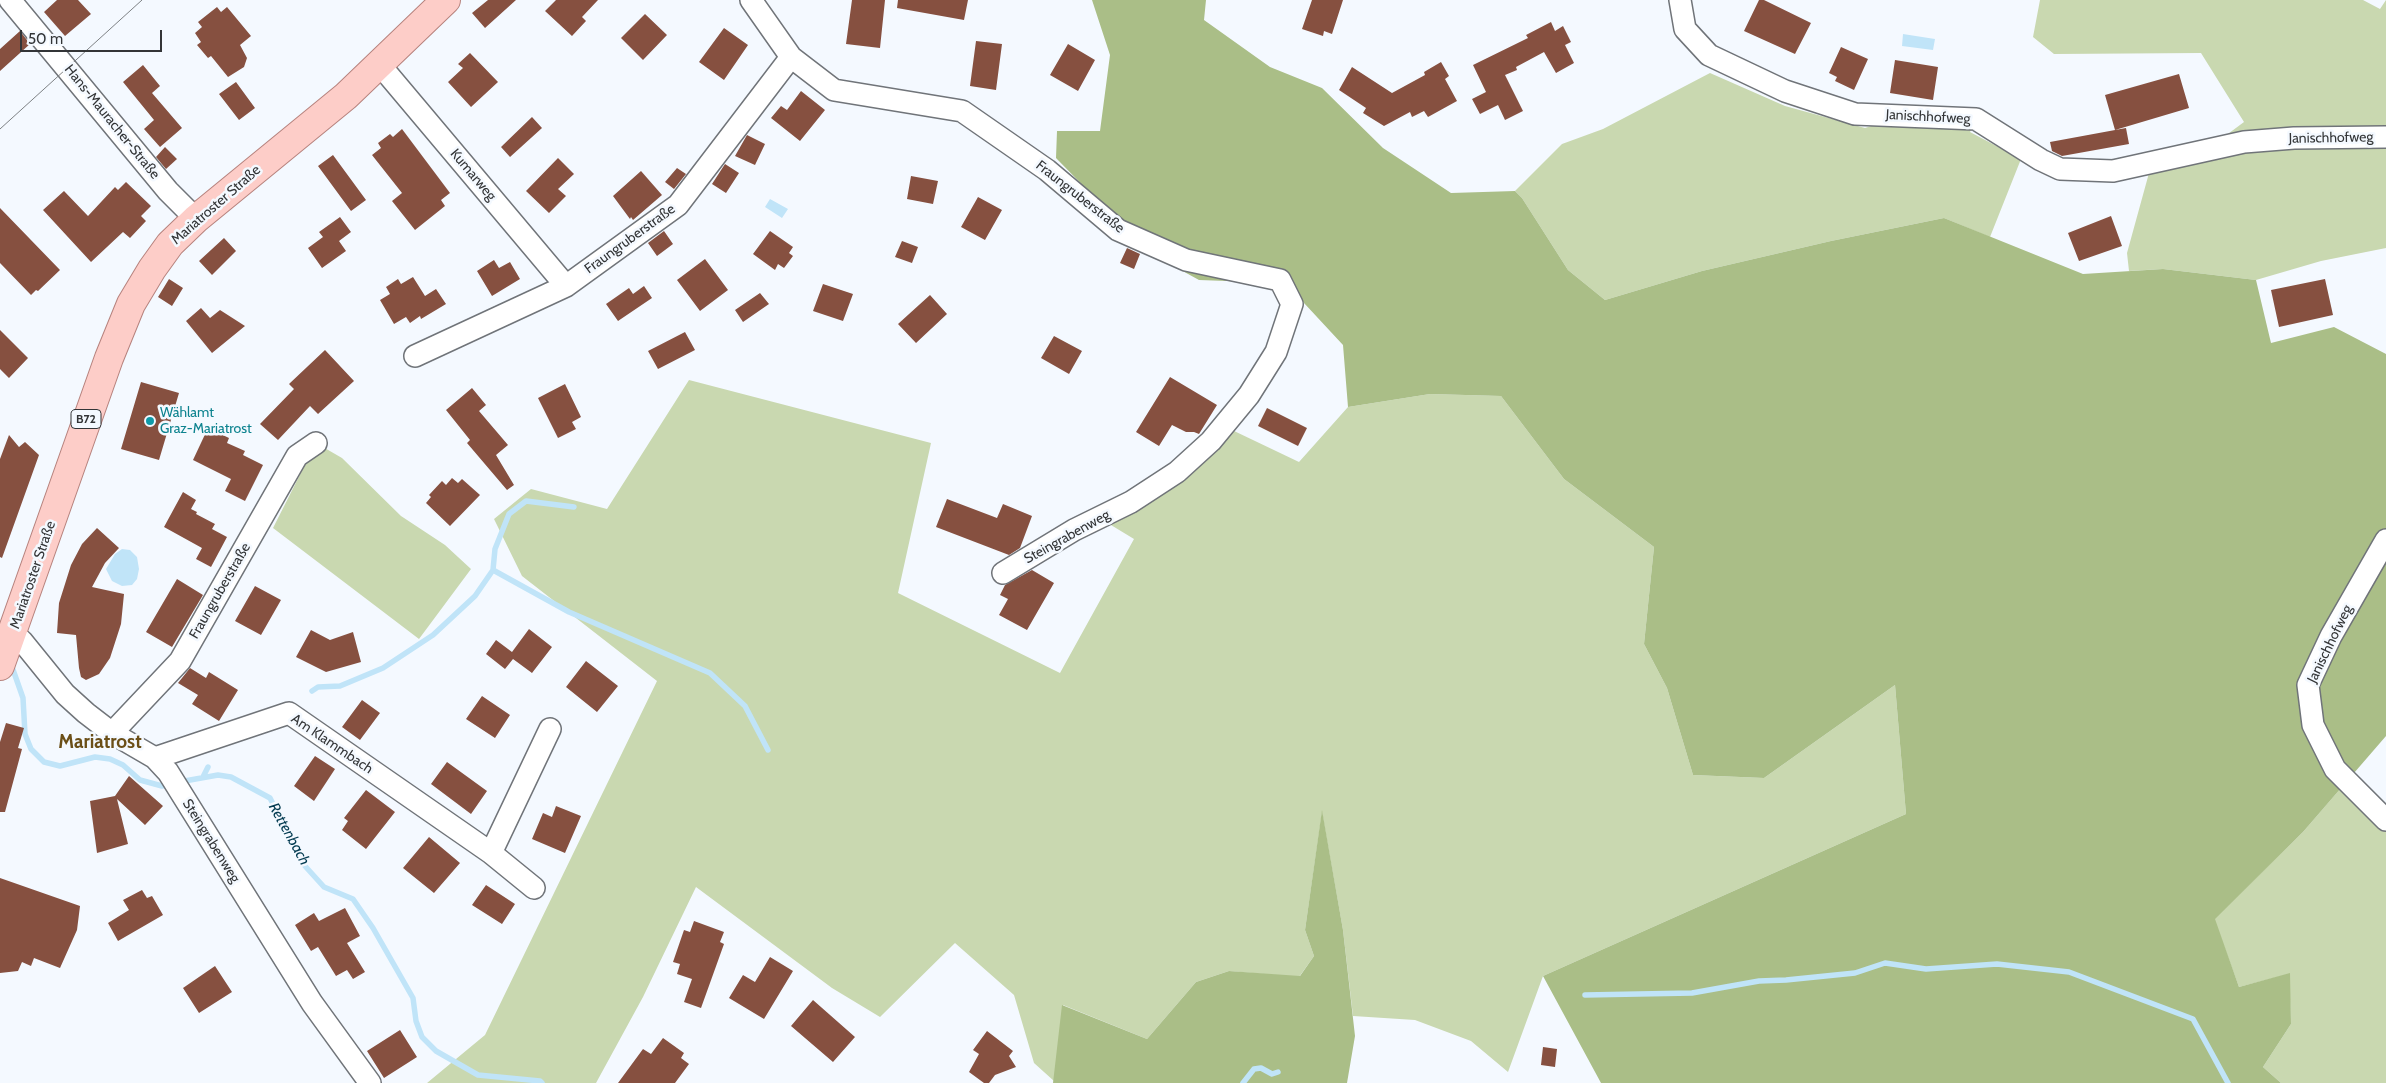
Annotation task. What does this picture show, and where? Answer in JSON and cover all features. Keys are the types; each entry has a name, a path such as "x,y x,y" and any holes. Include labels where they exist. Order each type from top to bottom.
{"main road":[{"name":"Mariatroster Straße","path":"6,651 88,414 119,332 131,304 152,270 170,244 196,219 346,96 446,0"}],"street":[{"name":"Fraungruberstraße","path":"750,0 791,57 834,90 962,111 1048,170 1118,230 1186,260 1280,280 1292,304 1276,352 1249,395 1198,454 1177,472 1131,502"},
{"name":"Janischhofweg","path":"1680,0 1685,29 1709,54 1785,91 1855,114 1976,119 2040,160 2060,169 2113,171 2244,142 2294,138 2386,137"},
{"name":"Hans-Mauracher-Straße","path":"14,5 68,67 168,191 196,219"},
{"name":"Fraungruberstraße","path":"415,356 566,286 678,205 791,57"},
{"name":"Kumarweg","path":"380,65 566,286"},
{"name":"Fraungruberstraße","path":"112,733 180,661 297,456 316,443"},
{"name":"Steingrabenweg","path":"1003,573 1074,530 1131,502"},
{"name":"Janischhofweg","path":"2386,540 2331,636 2308,685 2313,726 2335,769 2386,820"},
{"path":"6,651 22,641 65,694 86,713 112,733 162,765"},
{"name":"Am Klammbach","path":"162,765 289,713 491,853 534,888"},
{"path":"491,853 550,728"},
{"name":"Steingrabenweg","path":"162,765 312,1003 370,1083"}],"green space":[{"path":"1092,0 1206,0 1204,20 1270,67 1322,88 1383,148 1451,193 1515,191 1522,198 1568,270 1605,300 1702,271 1831,241 1944,218 2083,274 2163,269 2256,280 2271,343 2334,327 2386,354 2386,736 2303,832 2215,919 2239,987 2290,973 2291,1024 2263,1067 2281,1083 1601,1083 1543,976 1906,814 1895,685 1764,778 1693,775 1667,688 1644,644 1654,547 1564,479 1501,396 1430,394 1348,407 1343,345 1291,289 1255,282 1199,280 1148,252 1056,158 1057,131 1100,131 1110,55"},
{"path":"2040,0 2363,0 2380,9 2386,0 2386,248 2321,261 2256,280 2163,269 2129,271 2127,253 2149,173 2190,162 2244,122 2201,53 2054,54 2033,37"},
{"path":"1710,73 1785,106 1865,128 1902,116 1976,119 1970,132 2021,159 1990,237 1944,218 1831,241 1702,271 1605,300 1568,270 1522,198 1515,191 1562,144 1603,129"},
{"path":"689,380 931,443 898,593 1060,673 1134,539 1106,522 1232,430 1299,462 1348,407 1430,394 1501,396 1564,479 1654,547 1644,644 1667,688 1693,775 1764,778 1895,685 1906,814 1543,976 1508,1072 1471,1041 1415,1020 1353,1016 1343,930 1322,812 1305,930 1314,956 1299,977 1229,971 1196,982 1147,1039 1063,1005 1054,1081 1034,1063 1014,995 955,943 880,1017 832,988 696,887 643,997 596,1083 427,1083 485,1035 657,681 522,576 494,519 531,489 607,509"},
{"path":"316,443 342,458 401,516 445,545 471,569 419,639 273,528"},
{"path":"2347,781 2386,830 2386,1083 2281,1083 2263,1067 2291,1024 2289,974 2239,987 2214,919 2303,832"},
{"path":"1322,810 1343,930 1355,1036 1347,1083 1053,1083 1062,1005 1147,1039 1196,982 1229,971 1300,976 1314,956 1305,930"}],"water":[{"path":"1903,34 1935,39 1933,50 1902,46"},
{"path":"770,199 788,209 782,218 765,207"},
{"path":"122,549 130,550 137,557 139,569 137,579 132,585 122,586 112,581 106,569 115,554"}],"building":[{"path":"57,0 78,0 91,14 65,36 44,12"},
{"path":"488,0 516,0 485,28 472,13"},
{"path":"556,0 598,0 582,17 586,21 572,36 545,11"},
{"path":"852,0 885,0 880,48 846,44"},
{"path":"898,0 968,0 964,20 897,8"},
{"path":"1312,0 1343,0 1332,34 1324,31 1323,36 1302,29"},
{"path":"1759,0 1764,0 1811,23 1795,54 1744,31"},
{"path":"217,7 221,12 227,7 251,36 240,45 247,58 244,67 228,77 211,56 208,58 197,45 201,42 195,33 202,27 198,22"},
{"path":"645,14 667,35 643,60 621,38"},
{"path":"1551,22 1555,31 1563,26 1571,42 1565,45 1574,63 1556,73 1544,52 1516,67 1517,70 1505,75 1523,111 1505,120 1498,105 1480,114 1472,99 1486,92 1473,65 1528,38 1526,35"},
{"path":"724,28 748,45 724,80 699,62"},
{"path":"20,31 30,44 0,71 0,49"},
{"path":"976,41 1002,44 996,90 970,86"},
{"path":"1068,44 1095,60 1078,91 1050,75"},
{"path":"1841,47 1868,59 1854,90 1835,81 1837,77 1829,73"},
{"path":"470,53 498,82 471,107 448,82 463,68 458,64"},
{"path":"1895,60 1938,67 1933,100 1890,93"},
{"path":"1441,62 1449,76 1445,79 1457,101 1428,117 1424,111 1412,117 1410,112 1384,126 1363,113 1366,108 1339,90 1352,67 1392,93 1425,75 1424,72"},
{"path":"143,65 160,86 152,93 182,128 160,147 144,129 154,120 123,82"},
{"path":"2179,74 2189,108 2115,130 2105,95"},
{"path":"236,82 255,108 239,120 219,94"},
{"path":"801,91 825,110 800,141 771,118 781,106 787,110"},
{"path":"532,117 542,128 510,157 501,147"},
{"path":"2126,128 2129,144 2062,156 2052,151 2050,142"},
{"path":"402,129 450,193 441,200 445,206 415,230 392,201 402,193 372,155 381,148 378,143 390,134 393,137"},
{"path":"747,135 765,144 755,165 735,156"},
{"path":"165,147 177,159 166,169 156,157"},
{"path":"333,155 366,200 351,211 318,166"},
{"path":"558,158 574,174 558,189 566,196 549,213 526,191"},
{"path":"725,164 739,173 726,193 712,184"},
{"path":"677,168 686,174 674,189 665,182"},
{"path":"641,171 662,195 633,220 631,217 630,219 613,196"},
{"path":"911,176 938,181 933,204 907,199"},
{"path":"126,182 151,206 141,216 146,221 130,238 123,232 91,262 43,210 64,191 88,216 115,187 118,190"},
{"path":"978,197 1002,210 985,240 961,227"},
{"path":"0,208 60,270 38,291 36,290 31,295 0,263"},
{"path":"2111,216 2122,246 2079,261 2068,233"},
{"path":"340,217 351,232 339,241 346,251 322,268 308,248 323,237 319,232"},
{"path":"664,231 673,244 657,256 648,243"},
{"path":"770,231 793,247 789,253 793,256 784,268 778,264 775,270 753,254"},
{"path":"224,238 236,251 212,275 199,261"},
{"path":"902,241 918,247 912,263 895,257"},
{"path":"1127,248 1140,254 1134,269 1120,263"},
{"path":"705,259 728,290 700,311 677,280"},
{"path":"494,260 499,268 510,262 520,279 492,296 477,271"},
{"path":"413,277 425,296 436,289 446,304 421,319 420,316 410,323 406,317 394,324 380,300 390,294 386,287 398,279 401,284"},
{"path":"169,279 183,288 172,306 158,297"},
{"path":"2325,279 2333,315 2279,327 2271,290"},
{"path":"823,284 853,294 843,321 813,311"},
{"path":"644,286 652,298 618,321 606,304 629,288 633,294"},
{"path":"760,293 769,304 743,322 735,310"},
{"path":"930,295 947,314 916,343 898,324"},
{"path":"201,308 210,318 220,310 245,326 212,353 186,321"},
{"path":"0,330 28,358 9,378 0,369"},
{"path":"685,332 695,350 658,369 648,351"},
{"path":"1054,336 1082,351 1069,374 1041,358"},
{"path":"325,350 354,381 318,414 310,406 278,440 260,424 294,389 289,384"},
{"path":"1170,377 1217,405 1199,434 1186,432 1172,425 1159,446 1136,432"},
{"name":"Wählamt Graz-Mariatrost","path":"141,382 179,393 159,460 121,449"},
{"path":"565,384 581,417 572,422 576,429 558,438 538,398"},
{"path":"472,388 486,405 479,411 508,445 496,455 514,485 507,490 467,443 470,440 446,410"},
{"path":"1267,408 1307,428 1298,446 1258,426"},
{"path":"208,428 229,438 227,443 245,451 243,455 263,465 245,501 225,491 231,479 193,460"},
{"path":"9,435 19,447 25,442 39,455 2,558 0,557 0,459"},
{"path":"452,478 458,483 462,479 480,495 450,526 426,503 431,497 429,495 442,481 446,485"},
{"path":"183,492 196,500 191,509 197,512 196,514 215,524 212,529 227,537 211,567 196,559 202,548 164,527"},
{"path":"947,499 997,518 1003,504 1032,516 1020,548 1009,555 936,527"},
{"path":"97,528 119,548 105,563 92,587 124,594 121,624 110,658 99,674 86,680 81,677 79,668 76,635 57,633 59,603 71,565 82,544"},
{"path":"1032,570 1054,583 1027,630 999,615 1008,599 1000,595 1005,585"},
{"path":"177,579 203,595 172,647 146,632"},
{"path":"255,586 281,600 261,635 235,621"},
{"path":"529,629 552,647 532,673 513,659 505,669 486,654 496,640 512,652"},
{"path":"311,630 330,640 353,632 361,662 326,672 296,657"},
{"path":"586,661 618,686 597,712 566,687"},
{"path":"190,668 206,678 209,672 238,690 219,721 192,704 198,695 178,683"},
{"path":"482,696 510,715 495,738 466,719"},
{"path":"362,700 380,713 360,740 342,727"},
{"path":"6,723 24,728 18,748 22,749 5,812 0,812 0,742"},
{"path":"315,756 335,769 314,801 294,786"},
{"path":"447,762 487,791 471,814 431,784"},
{"path":"129,776 163,806 145,825 117,799 128,844 97,853 90,801 115,796"},
{"path":"366,790 395,812 366,849 342,830 348,821 344,818"},
{"path":"556,806 581,816 565,853 532,839 543,813 552,817"},
{"path":"429,837 460,863 434,893 403,868"},
{"path":"0,878 80,906 77,930 60,968 34,958 31,966 22,962 18,971 0,973"},
{"path":"486,885 515,904 502,924 472,905"},
{"path":"142,890 147,898 152,896 163,915 118,941 108,923 129,910 123,900"},
{"path":"345,908 360,936 347,943 365,972 353,979 347,970 336,976 318,947 311,951 295,925 314,913 319,921"},
{"path":"694,921 724,932 720,942 724,944 701,1008 684,1002 692,979 677,974 680,964 673,962 684,930 690,932"},
{"path":"770,957 793,971 764,1019 729,998 743,975 755,982"},
{"path":"215,966 232,992 199,1013 183,988"},
{"path":"813,1000 855,1037 833,1062 791,1026"},
{"path":"400,1030 417,1057 384,1078 367,1051"},
{"path":"987,1031 1013,1051 1009,1056 1016,1067 995,1075 989,1083 984,1083 969,1072 979,1054 973,1050"},
{"path":"663,1038 684,1053 681,1058 689,1064 675,1083 618,1083 643,1049 651,1054"},
{"path":"1543,1047 1557,1049 1555,1067 1541,1065"}],"waterway":[{"path":"493,570 495,549 509,514 526,501 574,507"},
{"path":"312,691 318,687 340,686 383,668 433,635 475,596 493,570 569,612 710,673 745,706 768,750"},
{"name":"Rettenbach","path":"11,664 23,698 25,734 31,749 44,762 60,766 95,757 110,759 123,765 140,780 162,786 170,784"},
{"path":"203,777 208,767"},
{"name":"Rettenbach","path":"179,782 218,775 231,777 270,798 305,866 324,887 353,899 373,928 413,998 416,1021 422,1037 436,1051 478,1075 540,1081 542,1083"},
{"path":"1585,995 1692,993 1759,981 1855,973 1885,963 1926,969 1997,964 2069,972 2193,1019 2228,1083"},
{"path":"1243,1083 1254,1069 1261,1068 1272,1074 1278,1072"}],"tram line":[{"path":"0,129 142,0"}],"place":[{"name":"Wählamt Graz-Mariatrost","path":"150,421"}],"district":[{"name":"Mariatrost","path":"100,742"}]}
